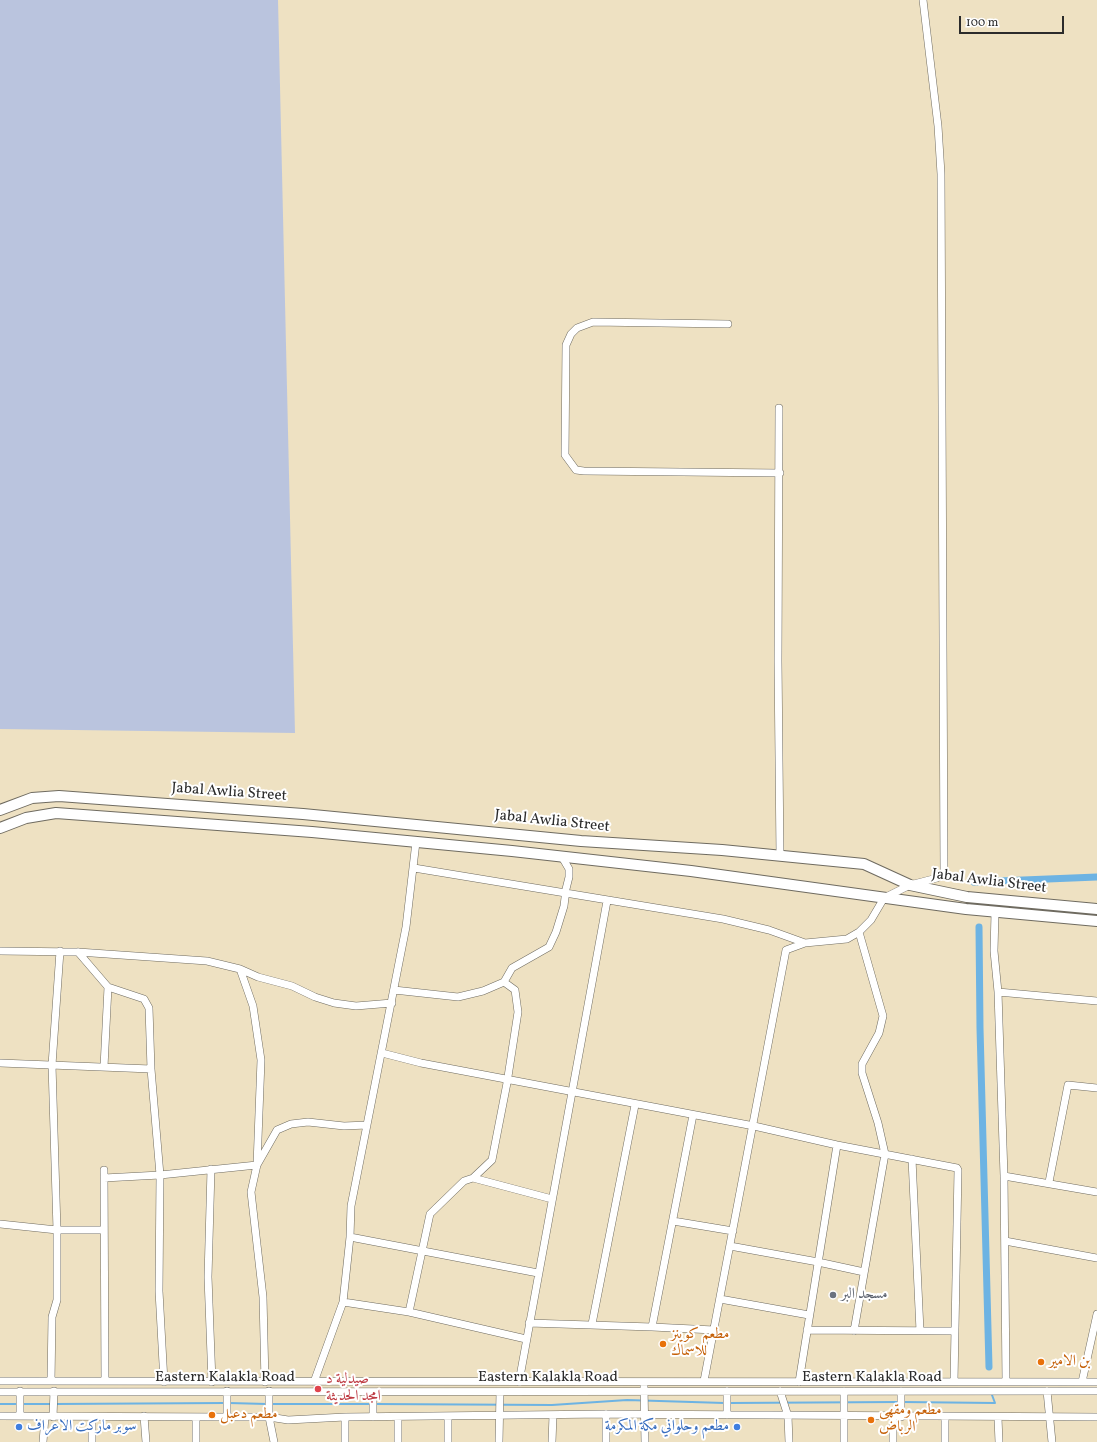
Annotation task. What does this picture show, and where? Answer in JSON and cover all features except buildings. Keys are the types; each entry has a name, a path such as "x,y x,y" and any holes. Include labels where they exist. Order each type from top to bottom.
{"highway":[{"name":"Jabal Awlia Street","path":"0,810 32,798 67,796 362,818 581,841 864,864 910,885 967,897 1097,909"},
{"name":"Jabal Awlia Street","path":"0,828 35,815 69,813 416,842 706,873 995,913 1097,921"}],"street":[{"path":"704,1381 754,1126 786,950 804,943 847,939 859,932 871,920 884,898 910,885 937,878 944,872 941,174 938,126 923,0"},
{"path":"728,324 593,322 577,328 570,334 566,345 565,455 576,470 584,471 780,473"},
{"path":"780,408 778,669 780,856"},
{"path":"314,1382 343,1302 350,1237 351,1206 406,927 416,842"},
{"path":"394,990 458,997 483,991 504,982 512,968 549,947 564,906 569,873 562,857"},
{"path":"414,868 723,919 769,930 804,943"},
{"path":"519,1382 607,900"},
{"path":"995,913 994,951 998,992 1004,1176 1006,1382"},
{"path":"854,1331 885,1154 878,1123 862,1073 862,1064 867,1052 879,1033 883,1016 859,932"},
{"path":"0,951 60,951 207,961 240,969 258,977 292,986 315,997 334,1003 356,1006 392,1003"},
{"path":"51,1381 52,1317 57,1300 57,1230 52,1065 60,951"},
{"path":"78,952 108,988 144,999 148,1002 151,1070 160,1176 159,1291 164,1382"},
{"path":"240,969 253,1006 261,1060 257,1165 251,1196 263,1297 265,1382"},
{"path":"409,1312 428,1220 434,1209 464,1181 473,1178 492,1160 508,1079 518,1012 515,990 504,982"},
{"path":"104,1067 108,988"},
{"path":"998,992 1097,1001"},
{"path":"382,1053 421,1063 635,1105 754,1126 837,1145 954,1166 958,1170 954,1382"},
{"path":"0,1063 151,1070"},
{"path":"1048,1182 1068,1085 1097,1088"},
{"path":"592,1324 635,1105"},
{"path":"652,1327 693,1115"},
{"path":"257,1165 278,1130 291,1124 308,1122 344,1126 367,1125"},
{"path":"799,1382 837,1145"},
{"path":"912,1159 920,1331"},
{"path":"105,1381 104,1174 160,1176 211,1169 257,1165"},
{"path":"211,1169 208,1277 212,1382"},
{"path":"1004,1176 1048,1182 1097,1192"},
{"path":"473,1178 552,1199"},
{"path":"673,1221 733,1231"},
{"path":"0,1224 57,1230 104,1230"},
{"path":"350,1237 538,1273"},
{"path":"1005,1241 1097,1258"},
{"path":"730,1246 864,1272"},
{"path":"720,1299 809,1315"},
{"path":"343,1302 409,1312 526,1339"},
{"path":"1082,1382 1097,1314"},
{"path":"529,1323 592,1324 714,1330"},
{"path":"807,1330 955,1331"},
{"name":"Eastern Kalakla Road","path":"0,1381 1097,1382"},
{"path":"644,1381 645,1442"},
{"path":"20,1391 20,1416"},
{"path":"54,1391 54,1417"},
{"path":"227,1391 227,1417"},
{"path":"269,1391 269,1417 274,1442"},
{"path":"727,1391 727,1415"},
{"path":"780,1391 788,1416 789,1442"},
{"path":"844,1391 844,1442"},
{"path":"901,1391 901,1417"},
{"path":"1047,1391 1051,1417 1052,1442"},
{"name":"Eastern Kalakla Road","path":"0,1392 1097,1391"},
{"path":"373,1392 373,1417"},
{"path":"500,1392 500,1442"},
{"path":"606,1414 606,1442"},
{"path":"0,1416 269,1417 288,1420 345,1417 606,1414 945,1418 1097,1417"},
{"path":"552,1442 553,1415"},
{"path":"144,1416 146,1442"},
{"path":"448,1416 448,1442"},
{"path":"43,1442 45,1417"},
{"path":"92,1417 92,1442"},
{"path":"196,1417 196,1442"},
{"path":"345,1417 345,1442"},
{"path":"398,1417 398,1442"},
{"path":"893,1417 893,1442"},
{"path":"945,1418 945,1442"},
{"path":"998,1418 998,1442"}],"shaded area":[{"path":"0,0 278,0 295,733 0,729"}],"waterway":[{"path":"974,882 1097,877"},
{"path":"979,927 980,1028 989,1367"},
{"path":"903,1402 995,1403 992,1395"},
{"path":"375,1404 552,1405 627,1400 724,1403"},
{"path":"729,1403 898,1402"},
{"path":"55,1404 225,1403"},
{"path":"229,1403 267,1404"},
{"path":"0,1404 51,1404"},
{"path":"271,1404 371,1404"}],"place":[{"name":"مسجد البر","path":"833,1295"},
{"name":"مطعم كوينز للاسماك","path":"663,1344"},
{"name":"بن الامير","path":"1041,1362"},
{"name":"صيدلية د امجد الحديثة","path":"318,1389"},
{"name":"مطعم دعبل","path":"212,1415"},
{"name":"مطعم ومقهى الرباض","path":"871,1420"},
{"name":"سوبر ماركت الاعراف","path":"19,1427"},
{"name":"مطعم وحلواني مكة المكرمة","path":"737,1427"}]}
